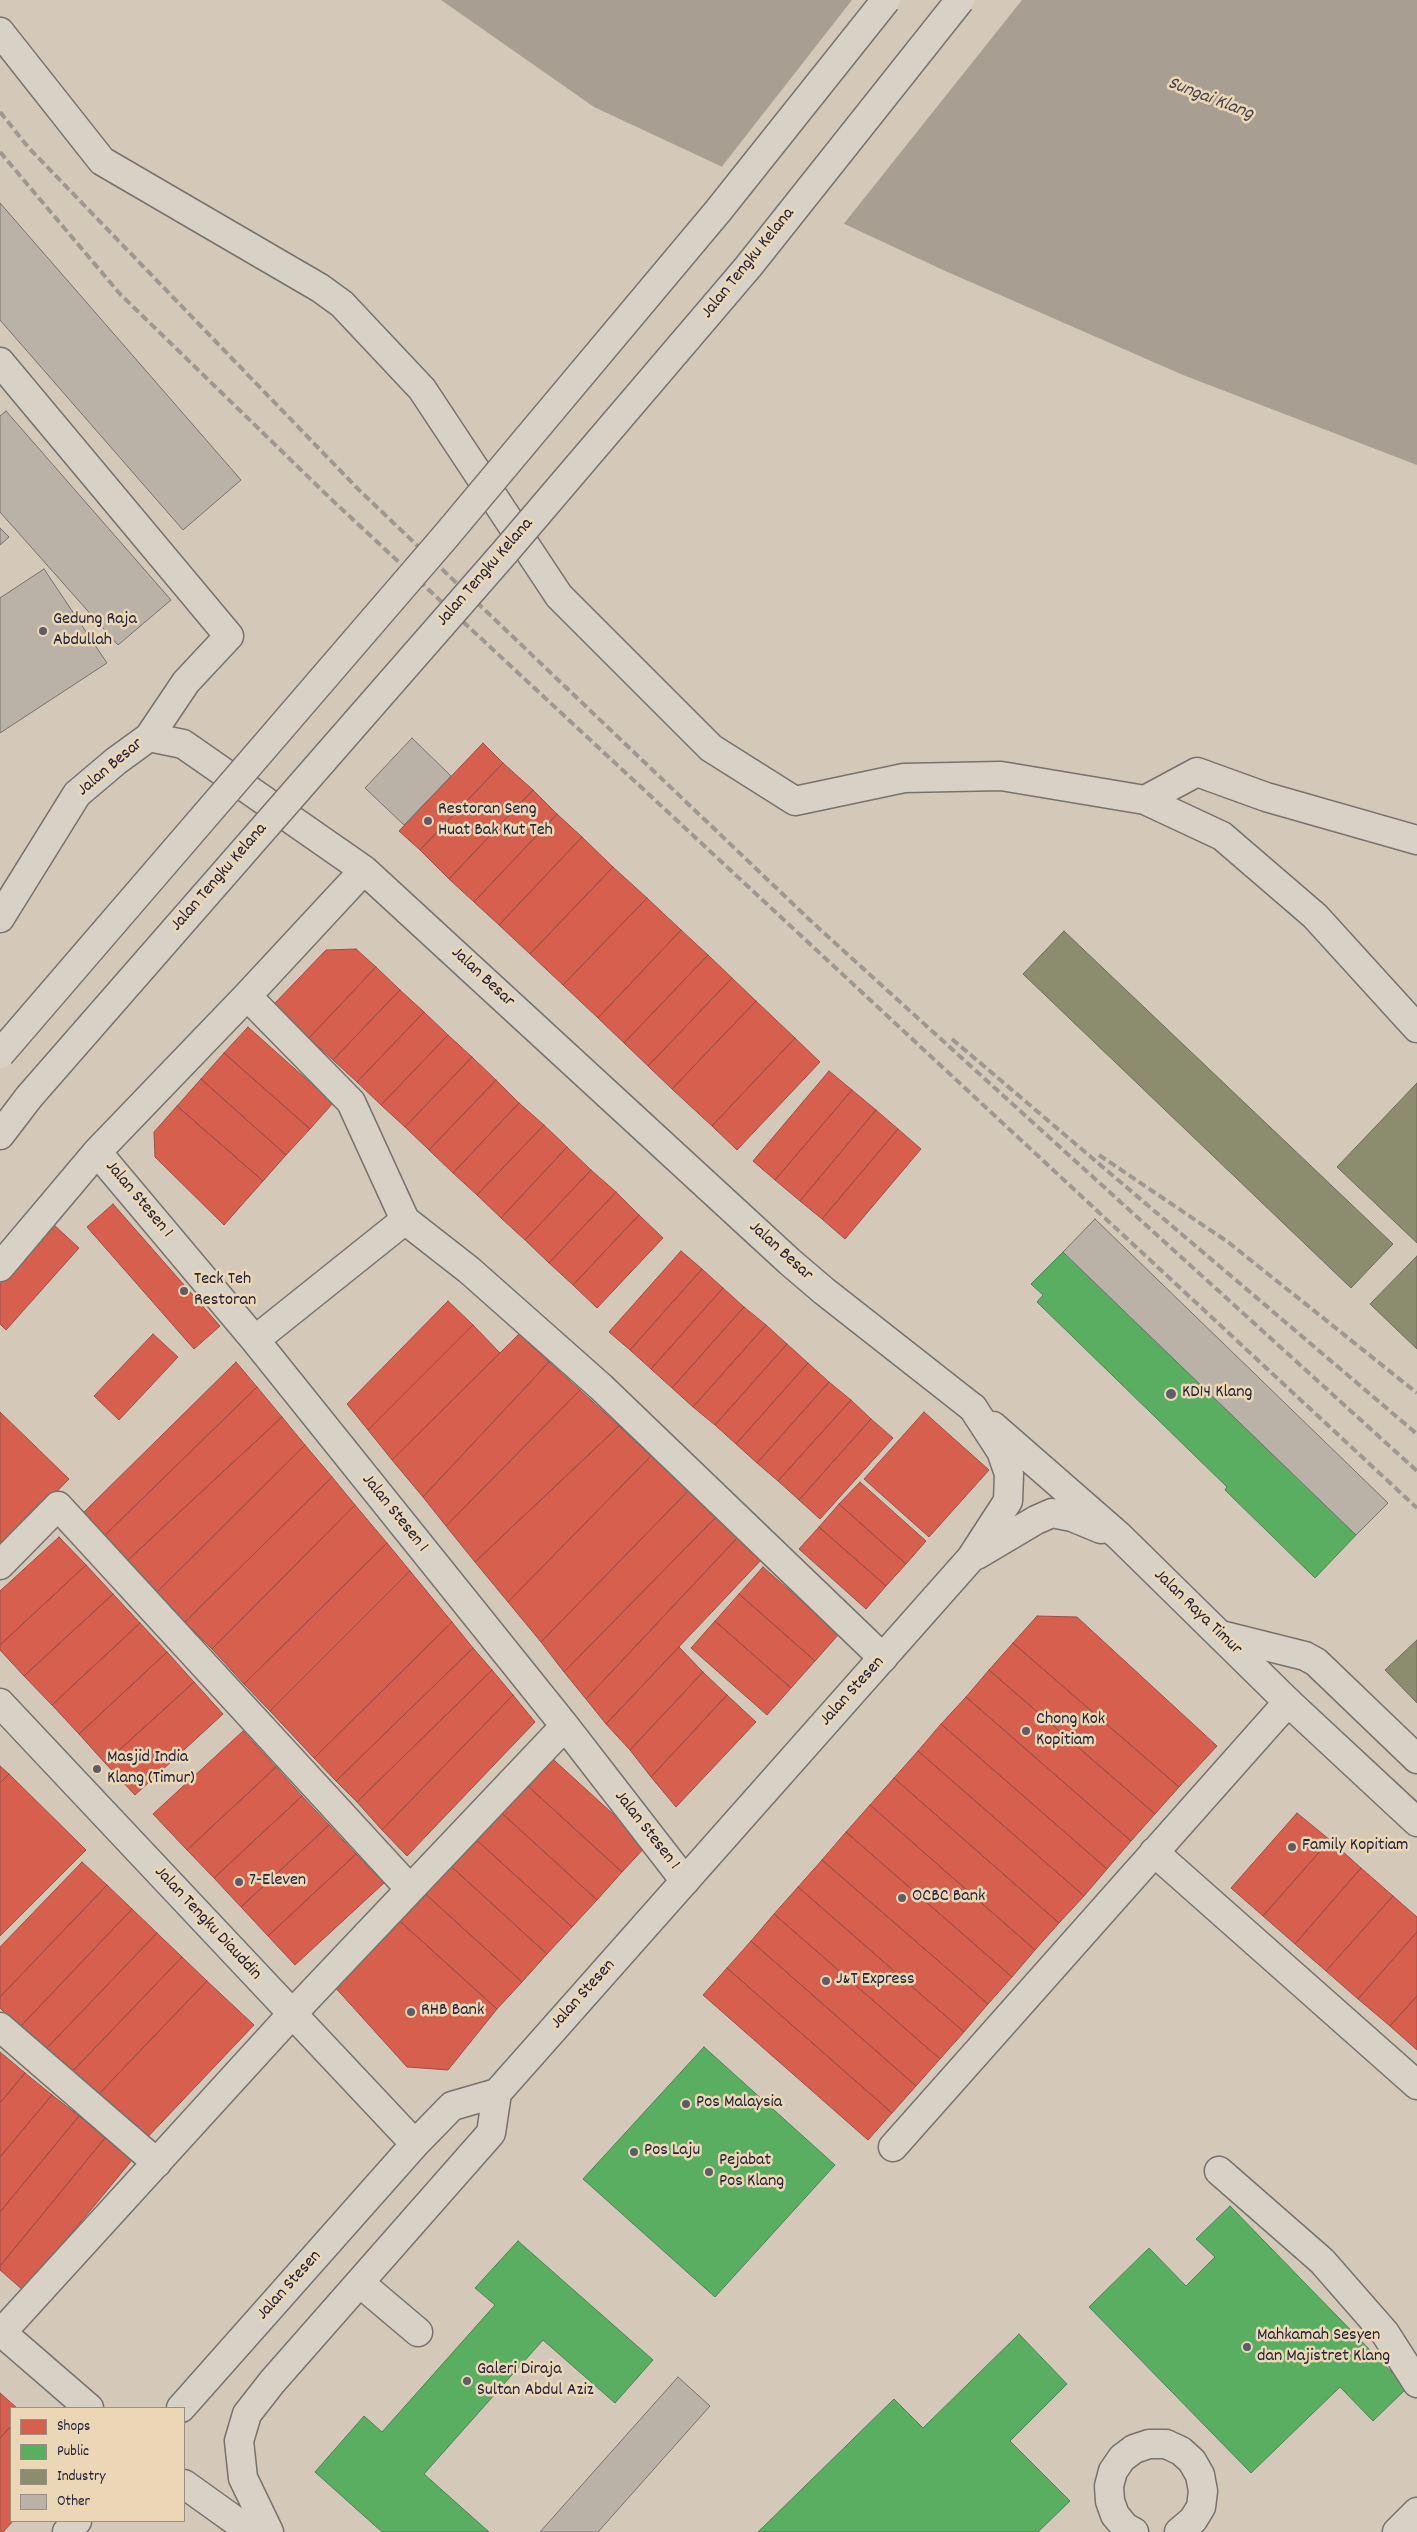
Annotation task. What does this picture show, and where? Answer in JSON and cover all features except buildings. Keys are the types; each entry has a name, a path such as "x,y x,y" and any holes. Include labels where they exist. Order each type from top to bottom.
{"main road":[{"path":"0,1054 445,536 718,211 886,0"},
{"name":"Jalan Tengku Kelana","path":"0,1135 29,1097 486,574 748,267 960,0"},
{"path":"0,32 102,161 320,288 342,304 422,389 559,596 711,748 795,801 904,778 1002,776 1145,800 1222,836 1315,916 1417,1028"},
{"path":"0,362 229,636 186,682 149,737"},
{"name":"Jalan Besar","path":"0,918 77,794 116,761 149,737 183,744 364,870 797,1268 973,1408"},
{"path":"1145,800 1197,772 1266,797 1417,840"},
{"path":"0,1267 97,1152 247,996 364,870"},
{"path":"247,996 351,1102 405,1220 469,1270 601,1387 883,1658"},
{"name":"Jalan Stesen 1","path":"97,1152 254,1340 565,1726 686,1881"},
{"path":"254,1340 405,1220"},
{"name":"Jalan Raya Timur","path":"973,1408 1119,1536 1288,1702 1417,1822"},
{"name":"Jalan Stesen","path":"182,2407 415,2144 452,2106 497,2093 972,1558 1008,1501 1009,1474 1001,1451 973,1408"},
{"path":"0,1565 58,1506 410,1889"},
{"name":"Jalan Stesen","path":"972,1558 1036,1520 1052,1514 1072,1517 1119,1536"},
{"path":"1221,1635 1305,1656 1316,1662 1417,1759"},
{"path":"893,2147 1288,1702"},
{"name":"Jalan Tengku Diauddin","path":"0,1703 415,2144"},
{"path":"88,2407 1,2331 292,2014 565,1726"},
{"path":"1154,1852 1417,2085"},
{"path":"0,2027 157,2163"},
{"path":"269,2532 243,2478 239,2442 247,2414 272,2382 491,2133 497,2093"},
{"path":"1219,2172 1322,2261 1385,2333 1417,2383"},
{"path":"360,2283 418,2332"},
{"path":"1134,2532 1125,2527 1115,2515 1110,2501 1109,2486 1113,2471 1122,2458 1134,2449 1150,2444 1166,2444 1181,2451 1192,2461 1200,2475 1203,2491 1201,2507 1192,2528"},
{"path":"185,2485 251,2532"},
{"path":"1397,2532 1417,2512"},
{"path":"67,2532 77,2522"}],"water":[{"name":"Sungai Klang","path":"441,0 1417,0 1417,465 1183,375 943,270 594,107"}],"pier":[{"path":"852,0 1022,0 842,226 720,169"}],"railway":[{"path":"0,112 28,147 359,490 813,923 1417,1471"},
{"path":"0,152 120,294 332,500 1417,1508"},
{"path":"952,1039 1417,1434"},
{"path":"1099,1155 1228,1242 1417,1393"}],"place":[{"name":"Gedung Raja Abdullah","path":"43,631"},
{"name":"Restoran Seng Huat Bak Kut Teh","path":"428,821"},
{"name":"Teck Teh Restoran","path":"184,1291"},
{"name":"KD14 Klang","path":"1171,1394"},
{"name":"Chong Kok Kopitiam","path":"1026,1731"},
{"name":"Masjid India Klang (Timur)","path":"97,1769"},
{"name":"Family Kopitiam","path":"1292,1847"},
{"name":"7-Eleven","path":"239,1882"},
{"name":"OCBC Bank","path":"902,1898"},
{"name":"J&T Express","path":"826,1981"},
{"name":"RHB Bank","path":"411,2012"},
{"name":"Pos Malaysia","path":"686,2104"},
{"name":"Pos Laju","path":"634,2152"},
{"name":"Pejabat Pos Klang","path":"709,2172"},
{"name":"Mahkamah Sesyen dan Majistret Klang","path":"1247,2347"},
{"name":"Galeri Diraja Sultan Abdul Aziz","path":"467,2381"}]}
